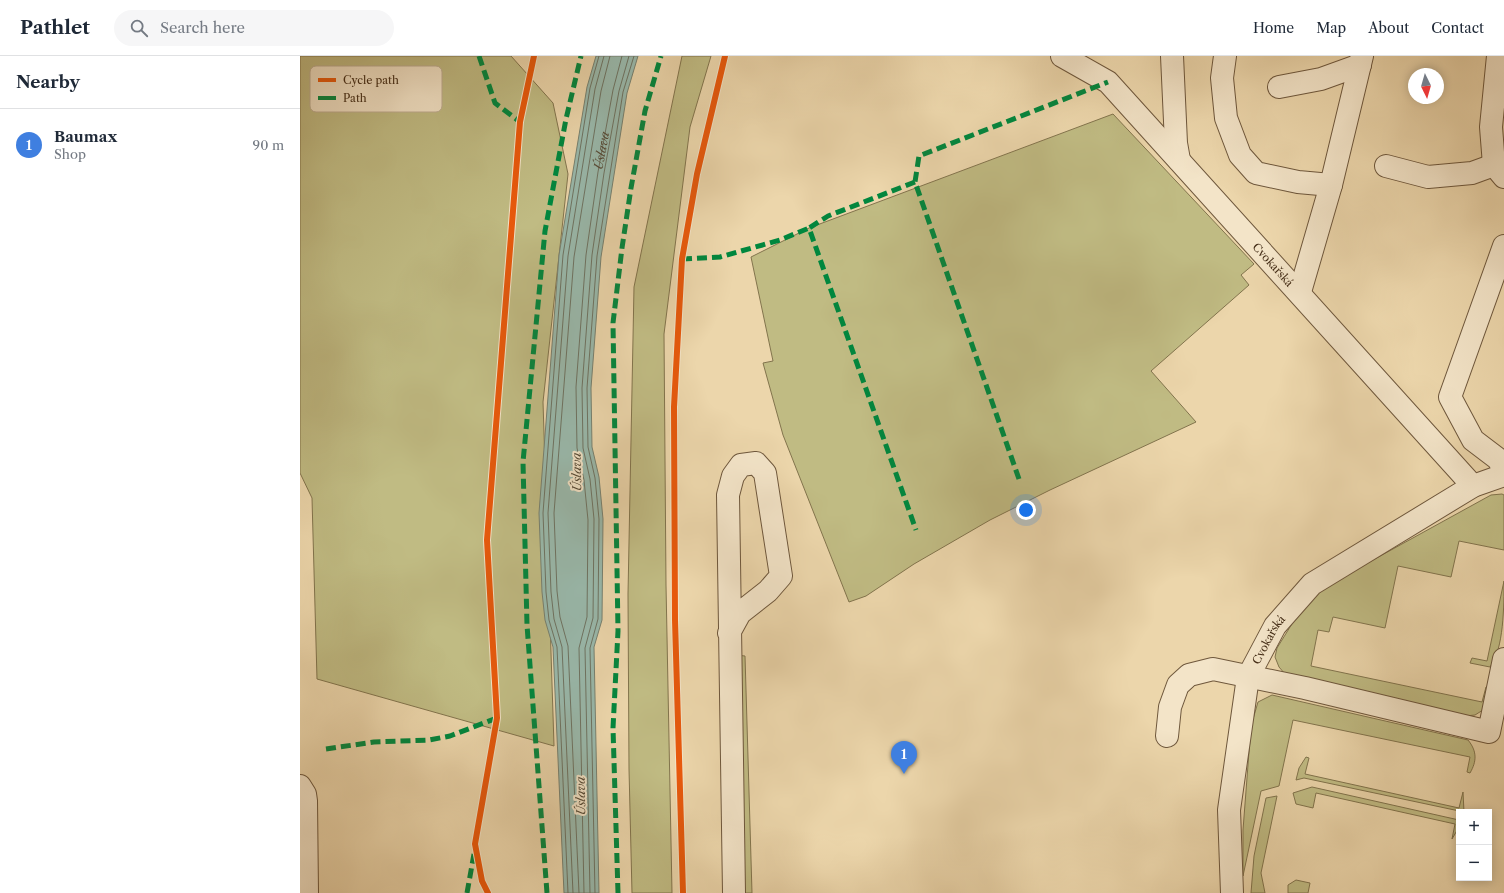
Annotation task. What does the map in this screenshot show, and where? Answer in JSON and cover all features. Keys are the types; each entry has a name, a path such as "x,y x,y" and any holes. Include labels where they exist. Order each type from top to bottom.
{"street":[{"name":"Cvokařská","path":"1062,56 1108,82 1300,292 1473,486"},
{"path":"1172,56 1176,143 1179,160"},
{"path":"1225,56 1222,78 1226,118 1240,154 1256,173 1298,182 1331,185"},
{"path":"1386,166 1428,176 1499,171 1491,127 1498,56"},
{"path":"1300,292 1331,185 1361,61"},
{"path":"1279,87 1321,79 1361,61"},
{"path":"1504,246 1450,397 1472,440 1498,459 1504,469"},
{"path":"730,634 740,613 768,590 781,576 765,473 756,463 741,465 733,476 728,495 730,634 734,893"},
{"name":"Cvokařská","path":"1232,893 1230,810 1248,677 1275,626 1312,584 1473,486 1504,475"},
{"path":"1167,736 1170,707 1178,685 1189,675 1214,669 1305,688 1489,732 1504,659"},
{"path":"300,786 305,794 306,801 307,893"}],"shaded area":[{"path":"300,56 511,56 553,103 568,174 543,402 554,746 317,679 312,498 300,473"},
{"path":"682,56 711,56 690,127 664,334 666,585 672,893 632,893 629,769 628,594 634,287"},
{"path":"1113,114 1254,264 1241,275 1249,285 1151,371 1196,422 1050,490 990,520 914,564 866,596 849,602 783,435 763,363 773,361 751,257 809,228"},
{"path":"1491,495 1504,495 1504,550 1459,541 1451,577 1398,566 1385,628 1333,617 1329,632 1318,630 1311,666 1482,702 1486,687 1488,688 1483,710 1475,715 1465,716 1285,674 1279,667 1275,657 1277,648 1295,619 1314,596 1342,577"},
{"path":"1504,581 1501,638 1495,659 1490,667 1470,663 1472,658 1487,661"},
{"path":"736,655 745,656 752,893 743,893"},
{"path":"1272,695 1468,740 1473,748 1475,756 1474,764 1470,773 1467,772 1470,757 1293,720 1279,786 1261,791 1243,876 1243,830 1251,726 1258,702"},
{"path":"1306,757 1309,758 1305,774 1459,808 1463,792 1464,809 1456,809 1456,810 1304,778 1296,780 1299,768"},
{"path":"1312,787 1456,819 1456,832 1452,839 1455,824 1316,793 1313,808 1296,804 1293,793"},
{"path":"1277,796 1261,873 1265,893 1251,893 1254,856 1266,798"},
{"path":"1296,880 1310,883 1308,893 1288,893 1288,885"}],"water":[{"name":"Úslava","path":"596,56 638,56 627,93 601,257 591,388 592,447 599,477 603,519 602,620 594,647 599,893 564,893 553,647 545,620 542,592 539,513 559,255 587,87"}],"marked path":[{"path":"479,56 495,103 520,122"},
{"path":"547,893 527,625 523,462 545,231 566,119 581,56"},
{"path":"618,893 613,728 618,631 613,323 631,188 645,111 661,56"},
{"path":"1019,479 915,182 919,156 1108,82"},
{"path":"915,182 828,216 809,228 916,530"},
{"path":"682,259 720,257 780,240 809,228"},
{"path":"326,749 374,742 429,740 450,736 497,718"},
{"path":"467,893 474,854"}],"cycle path":[{"path":"488,893 482,881 475,844 497,718 487,540 520,122 534,56"},
{"path":"683,893 675,620 674,407 682,259 697,174 725,56"}],"place":[{"name":"Baumax","path":"904,774"}]}
